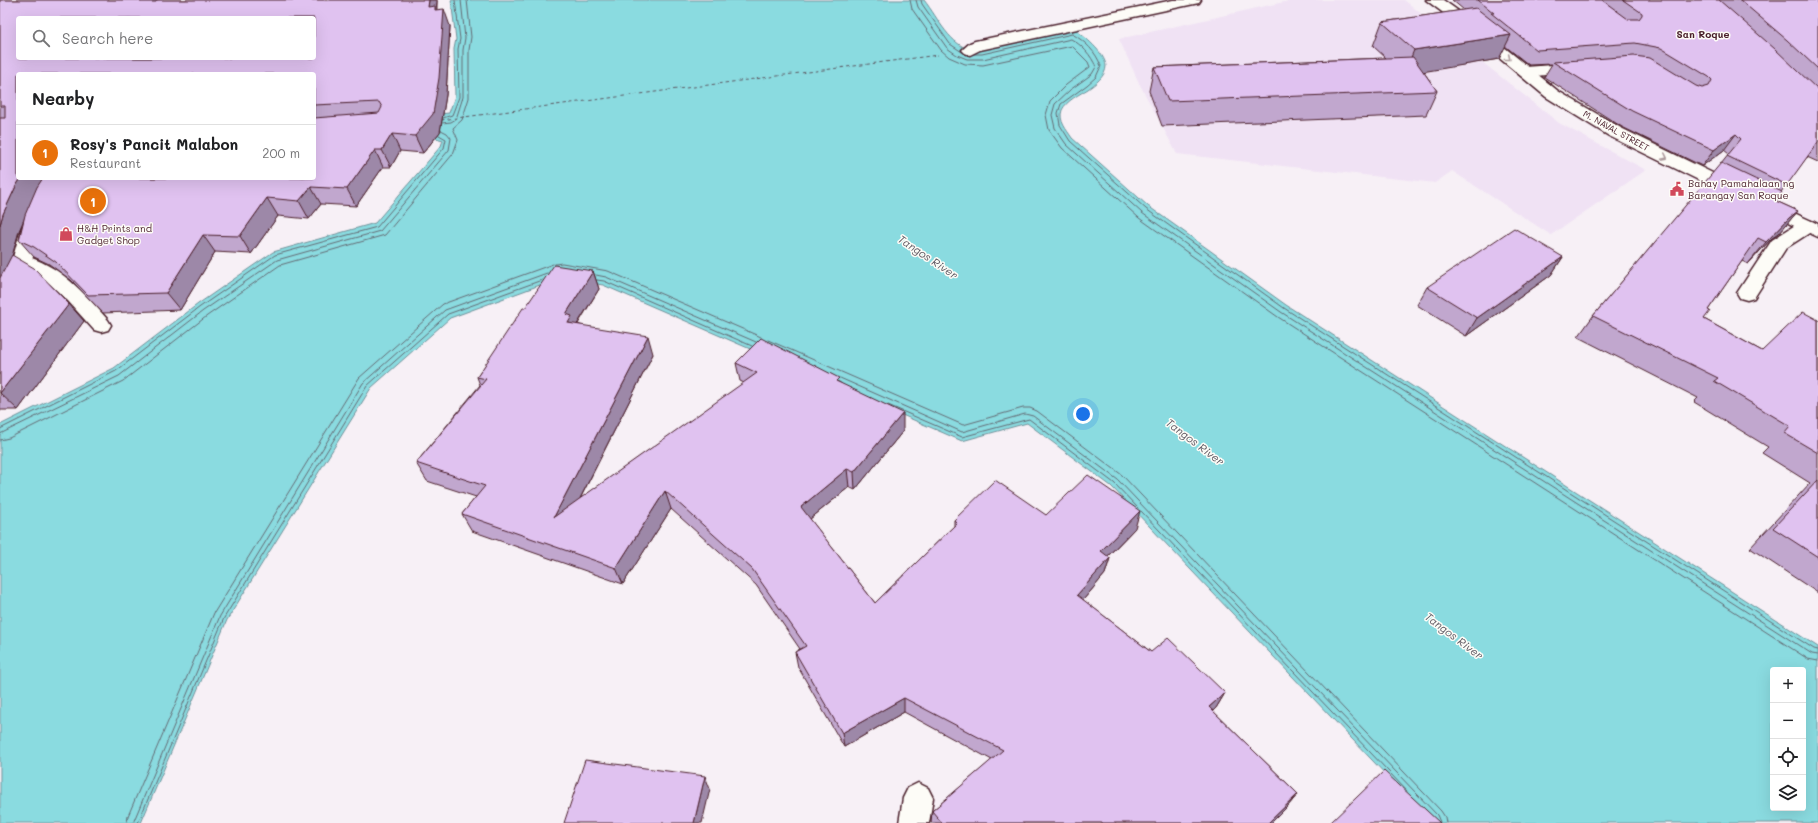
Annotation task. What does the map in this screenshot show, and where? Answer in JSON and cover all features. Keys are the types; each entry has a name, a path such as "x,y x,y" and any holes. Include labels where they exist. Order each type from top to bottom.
{"main road":[{"path":"970,50 975,46 1194,0"},
{"name":"M. NAVAL STREET","path":"1433,0 1466,23 1552,94 1615,132 1812,229"},
{"path":"1526,72 1591,68"},
{"path":"4,292 22,261 29,232 41,204 57,180"},
{"path":"1747,293 1780,244 1812,229"},
{"path":"22,261 39,267 60,280 101,325"}],"shaded area":[{"path":"1293,0 1404,0 1559,123 1646,170 1551,235 1452,171 1435,183 1177,154 1139,83 1119,39"}],"water":[{"name":"Tangos River","path":"451,0 924,0 951,38 958,44 975,51 1074,29 1098,50 1105,61 1106,70 1097,82 1064,107 1061,114 1062,122 1072,138 1148,206 1286,305 1818,647 1818,823 1432,823 1111,486 1027,423 962,441 603,285 559,278 450,318 371,388 227,620 141,823 0,823 0,425 114,368 198,304 273,252 375,223 441,146 443,140 432,137 439,114 449,113 455,96 454,49 456,39"}],"building":[{"path":"0,0 141,0 140,2 156,2 157,0 429,0 428,7 435,6 435,10 444,9 439,78 433,114 415,136 392,134 382,150 375,150 347,189 311,187 299,201 267,198 240,236 203,235 166,293 88,295 56,262 34,247 19,240 25,215 37,187 42,180 316,180 316,118 379,113 382,107 379,102 316,105 316,72 16,72 16,180 20,180 3,214 0,225 0,118 5,118 5,106 0,106"},
{"path":"1478,0 1602,0 1628,19 1639,19 1642,13 1623,0 1719,0 1775,49 1818,90 1818,142 1787,185 1727,156 1741,139 1736,134 1714,150 1632,111 1553,62 1634,56 1650,58 1696,86 1702,88 1709,86 1712,80 1709,77 1661,48 1635,43 1537,50 1491,13 1494,13"},
{"path":"1740,0 1818,0 1818,69 1787,40"},
{"path":"1476,8 1511,35 1414,50 1382,22"},
{"path":"1413,57 1437,91 1168,101 1154,67"},
{"path":"1721,163 1782,192 1776,201 1798,211 1789,218 1766,242 1758,238 1708,310 1710,311 1704,319 1762,351 1803,312 1818,320 1818,453 1784,433 1790,426 1714,381 1718,378 1593,316"},
{"path":"1514,228 1563,257 1477,318 1427,287"},
{"path":"12,255 34,268 69,304 0,393 0,278"},
{"path":"554,265 593,271 566,314 572,316 568,323 648,336 554,517 757,373 736,363 761,338 839,378 836,381 903,413 854,472 847,469 801,507 875,603 957,523 954,520 995,480 1046,515 1088,475 1140,511 1101,551 1110,558 1077,595 1151,652 1168,638 1225,693 1209,707 1298,794 1268,823 942,823 932,811 1003,750 904,698 842,733 795,652 806,646 752,569 665,491 616,568 462,514 485,486 416,463 486,379 477,377"},
{"path":"1818,480 1818,557 1773,528"},
{"path":"585,760 705,776 694,823 564,823"},
{"path":"1384,771 1440,823 1330,823"}],"ferry route":[{"path":"441,120 938,55"}],"place":[{"name":"Bahay Pamahalaan ng Barangay San Roque","path":"1677,189"},
{"name":"Rosy's Pancit Malabon","path":"93,201"},
{"name":"H&H Prints and Gadget Shop","path":"66,234"}],"district":[{"name":"San Roque","path":"1703,34"}]}
